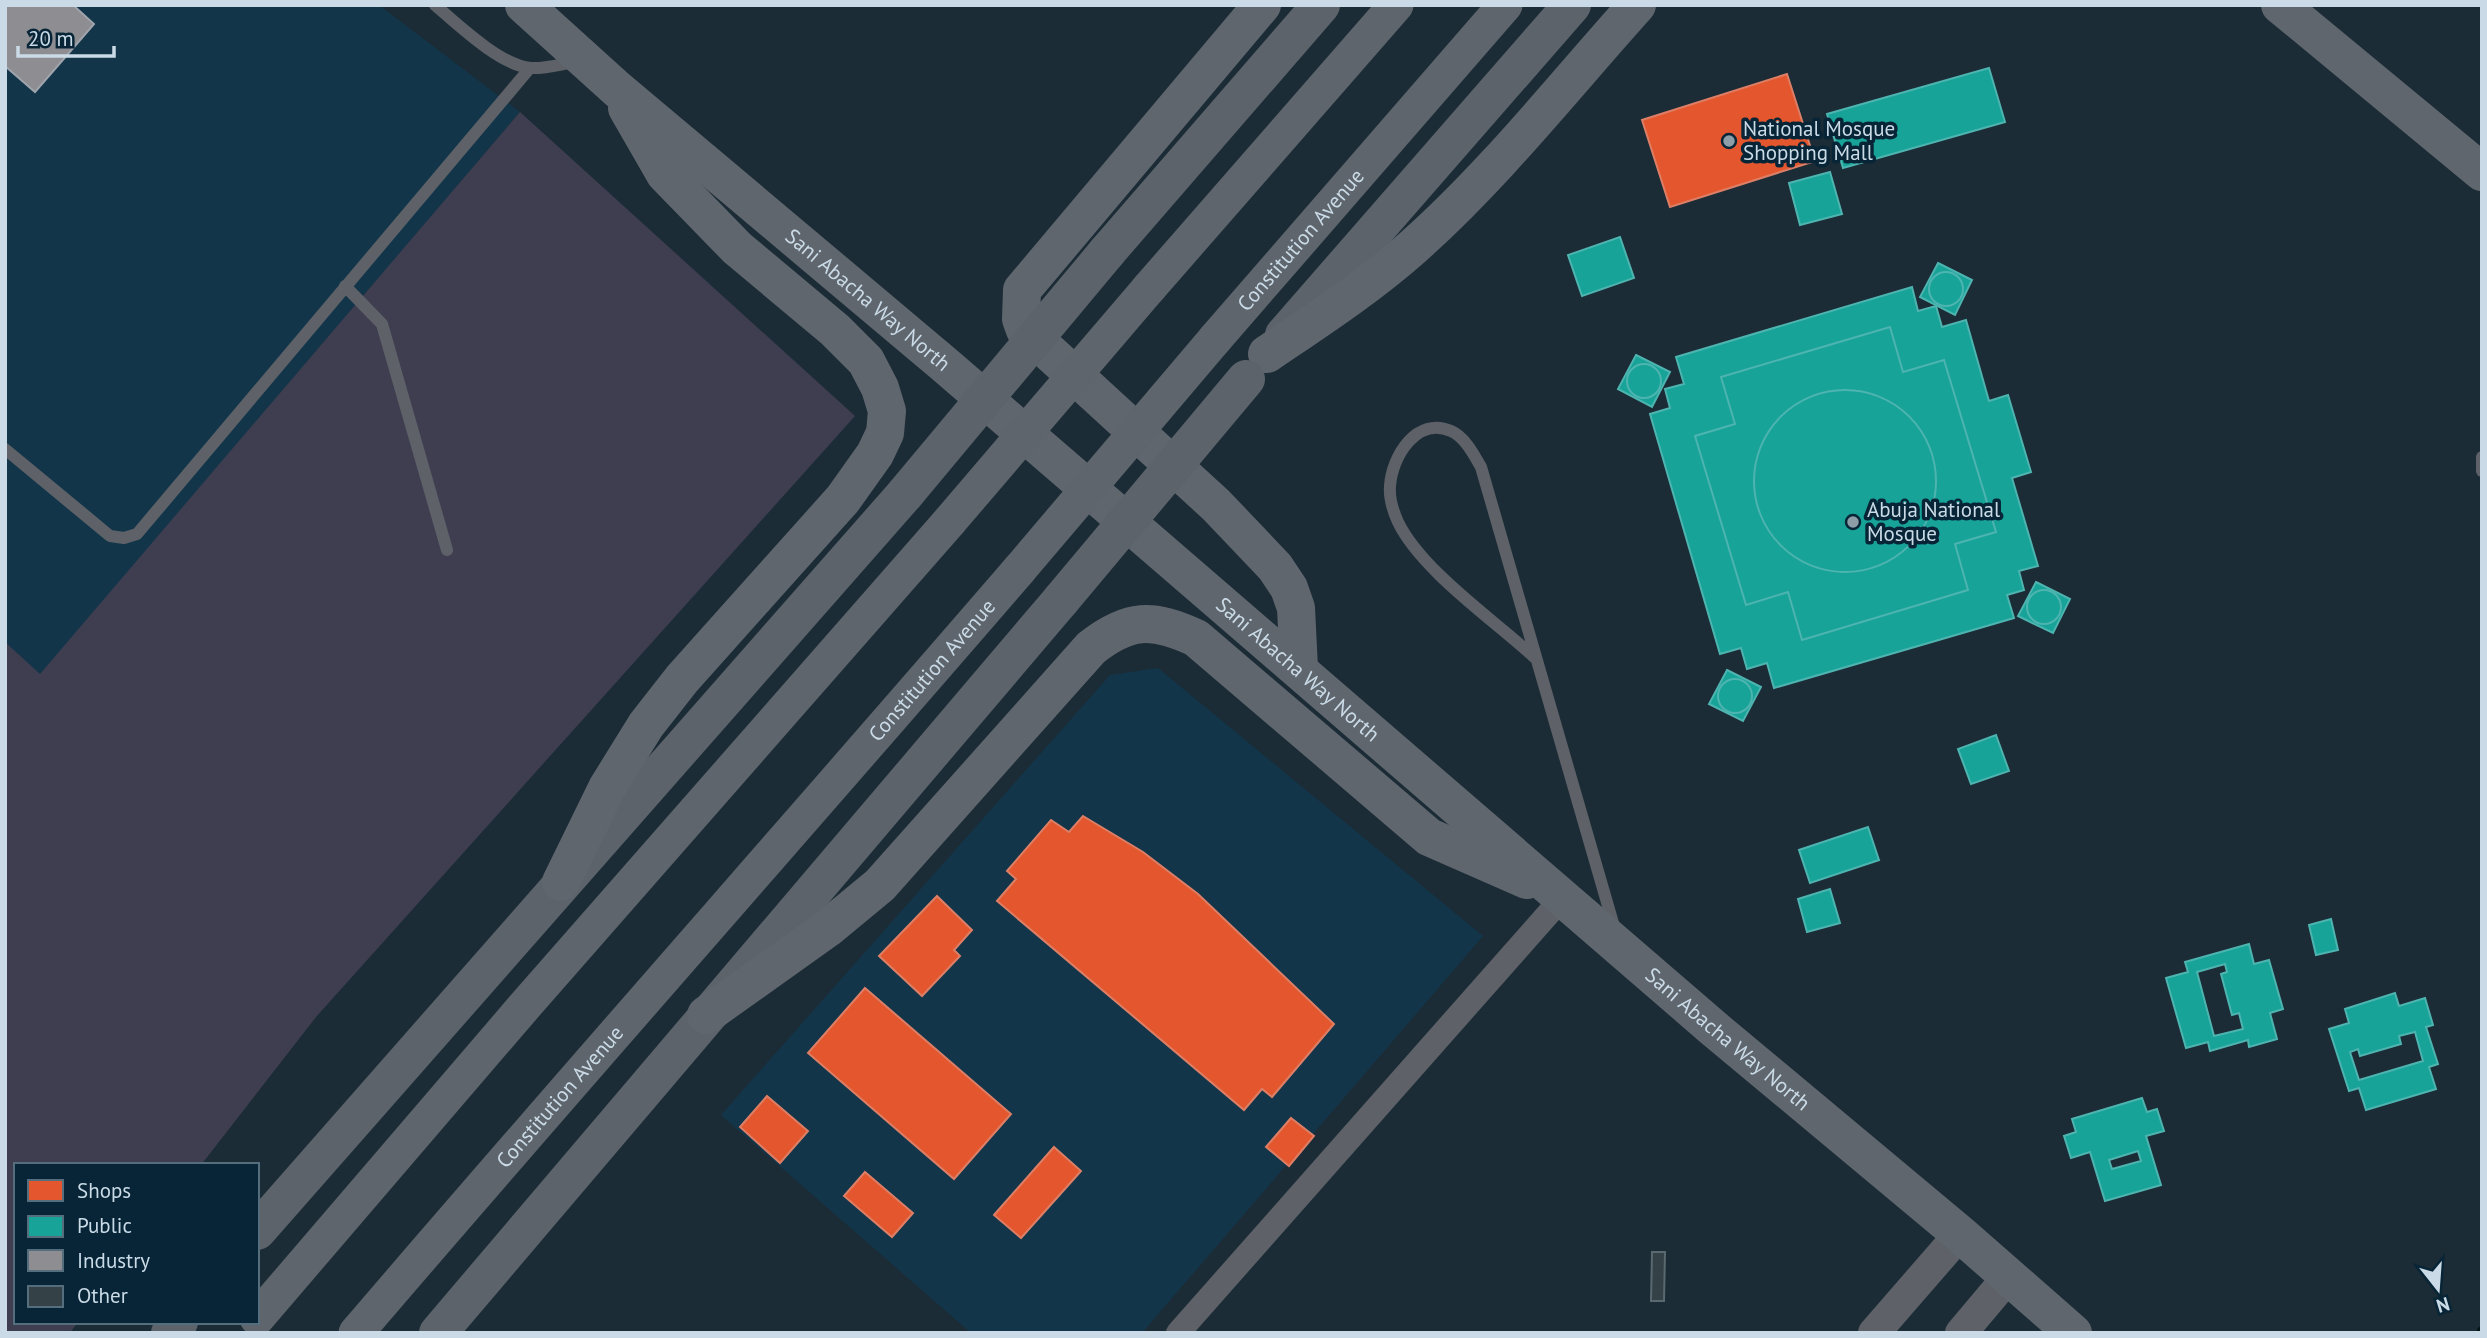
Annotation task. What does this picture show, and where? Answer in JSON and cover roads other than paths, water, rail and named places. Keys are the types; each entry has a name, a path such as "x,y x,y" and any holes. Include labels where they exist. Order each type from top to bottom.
{"highway":[{"name":"Sani Abacha Way North","path":"524,5 617,89 1300,669 1722,1035 1960,1234 2073,1333"},
{"path":"1262,5 1022,290 1020,304 1026,331 1216,505 1275,567 1289,588 1296,608 1300,669"},
{"path":"1257,366 1343,302 1422,238 1471,191 1637,5"},
{"path":"2289,10 2482,172"},
{"path":"561,883 607,788 646,725 682,679 843,499 876,454 885,433 887,411 880,388 866,361 853,346 737,247 664,174 617,89"},
{"path":"706,1015 828,928 880,885 1091,648 1112,631 1140,623 1169,626 1196,638 1429,837 1564,896"}],"main road":[{"path":"259,1229 905,494 1107,252 1321,5"},
{"path":"259,1316 1396,5"},
{"name":"Constitution Avenue","path":"356,1333 680,956 848,769 1215,339 1505,5"},
{"path":"438,1333 706,1015 883,811 1257,366 1572,5"}],"street":[{"path":"1178,1333 1564,896"},
{"path":"1874,1333 1960,1234"},
{"path":"1961,1333 2009,1276"}],"lane":[{"path":"435,5 501,56 530,68 586,61"},
{"path":"5,449 110,536 124,538 137,534 530,68"},
{"path":"345,286 382,324 447,550"},
{"path":"1534,657 1429,564 1399,523 1391,503 1390,485 1403,447 1420,430 1436,427 1453,432 1469,447 1481,467 1619,944"},
{"path":"2482,457 2482,471"}],"place":[{"name":"National Mosque Shopping Mall","path":"1729,141"},
{"name":"Abuja National Mosque","path":"1853,522"}]}
